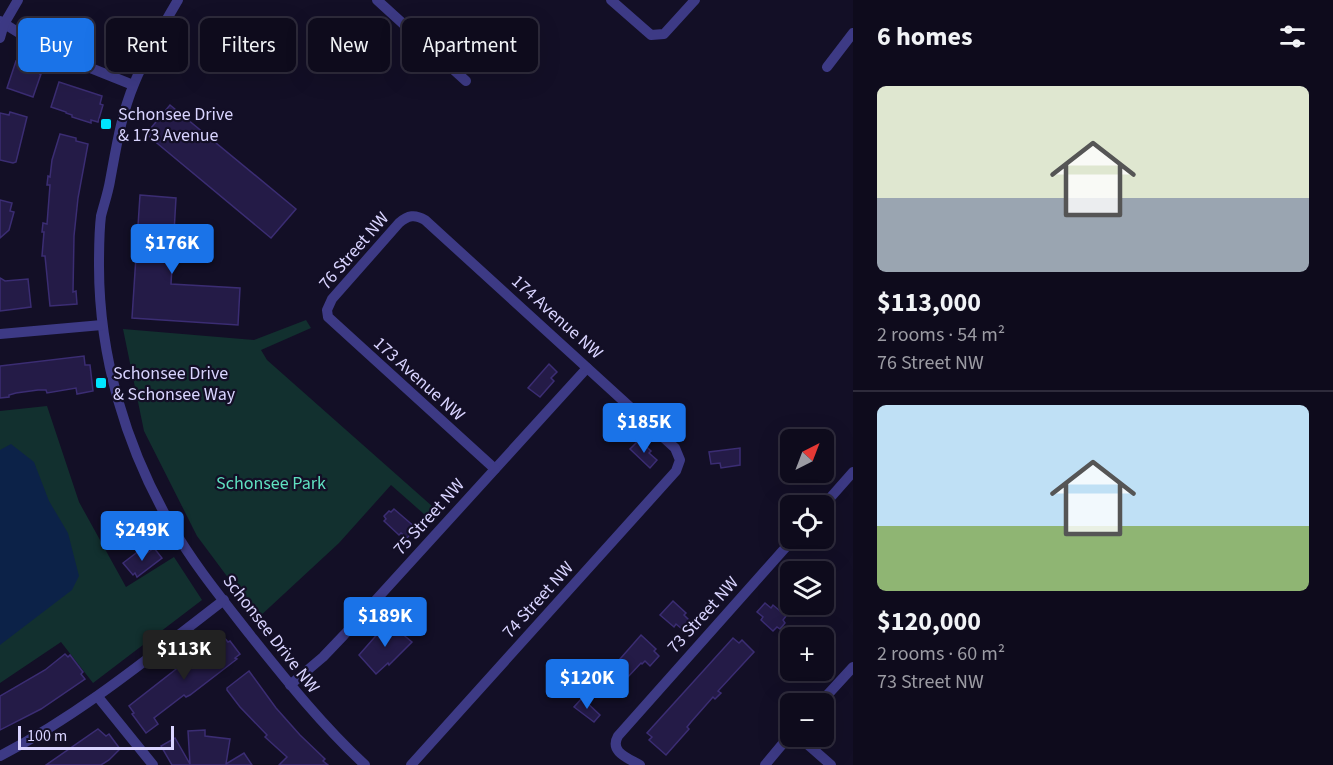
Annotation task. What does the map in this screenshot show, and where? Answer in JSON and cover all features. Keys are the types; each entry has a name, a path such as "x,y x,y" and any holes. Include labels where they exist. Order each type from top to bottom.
{"street":[{"path":"0,38 2,23 18,0"},
{"name":"Schonsee Drive NW","path":"178,0 133,85 101,218 99,290 102,325 119,402 143,470 167,518 186,549 290,685 327,728 365,765"},
{"path":"377,0 466,81"},
{"path":"611,0 651,35 664,34 695,0"},
{"path":"2,23 48,51 133,85"},
{"path":"827,67 853,33"},
{"name":"76 Street NW","path":"327,310 332,299 399,223 408,216"},
{"name":"174 Avenue NW","path":"408,216 419,216 425,220 678,452"},
{"name":"173 Avenue NW","path":"327,310 327,317 331,322 495,469"},
{"path":"0,334 102,325"},
{"name":"75 Street NW","path":"290,685 334,646 587,368"},
{"name":"74 Street NW","path":"411,765 676,471 680,460 678,452"},
{"path":"833,495 853,472"},
{"name":"73 Street NW","path":"640,765 620,754 615,748 615,742 784,549"},
{"path":"0,756 37,737 98,697 224,600"},
{"path":"829,693 853,667"},
{"path":"98,697 153,765"},
{"path":"765,765 780,747"},
{"path":"811,747 831,765"}],"green space":[{"name":"Schonsee Park","path":"306,320 311,328 261,350 267,360 441,514 433,522 391,485 339,543 258,618 197,536 144,431 123,329 254,340"},
{"path":"47,406 79,502 126,587 174,557 202,600 93,683 61,642 0,683 0,411"}],"water":[{"path":"11,444 34,462 49,501 68,533 79,576 72,590 0,645 0,450"}],"building":[{"path":"16,61 18,62 18,72 41,72 33,97 7,88"},
{"path":"59,82 102,96 100,104 103,105 98,122 91,120 91,123 72,117 66,112 51,107"},
{"path":"170,105 296,209 271,238 146,134"},
{"path":"10,112 27,117 16,162 13,163 0,160 0,113 9,115"},
{"path":"60,134 88,144 74,236 73,292 76,291 77,304 50,306 45,256 42,256 44,232 42,232 43,223 47,224 50,185 47,185 48,176 50,177 52,160"},
{"path":"140,195 176,198 171,284 240,288 238,325 132,318"},
{"path":"0,200 12,203 10,211 14,212 9,230 0,238"},
{"path":"0,278 5,281 28,279 31,307 0,311"},
{"path":"84,356 85,365 90,365 93,391 77,394 76,388 47,393 46,390 38,390 0,398 0,366"},
{"path":"549,364 557,372 551,378 554,381 540,397 528,388"},
{"path":"639,440 657,460 650,468 630,449"},
{"path":"740,448 740,465 721,468 720,463 711,464 709,452"},
{"path":"394,509 416,528 407,538 401,533 399,535 384,521 386,519 384,516"},
{"path":"154,548 162,558 137,577 123,563 140,550 144,555"},
{"path":"673,601 686,613 684,615 689,620 682,629 676,624 674,627 660,615"},
{"path":"765,603 771,608 773,605 780,611 780,615 786,616 783,620 785,623 780,629 777,627 773,631 761,620 763,617 757,612"},
{"path":"388,622 412,642 389,665 388,663 376,674 359,655"},
{"path":"221,634 240,654 235,658 237,659 190,695 186,697 184,695 154,718 158,724 146,733 129,706"},
{"path":"641,635 656,649 654,651 659,656 650,666 645,661 641,663 626,679 613,667"},
{"path":"733,638 739,643 742,640 754,652 718,691 721,693 715,699 713,697 691,722 687,727 689,729 666,755 649,740 652,737 647,733"},
{"path":"65,654 68,657 70,655 83,672 81,674 85,679 41,709 0,730 0,696 45,670"},
{"path":"249,671 276,708 325,759 323,761 328,765 279,765 287,757 265,737 267,735 227,690"},
{"path":"582,698 600,715 594,722 574,707"},
{"path":"98,729 106,736 109,734 120,749 109,760 101,765 46,765"},
{"path":"205,730 205,736 230,739 226,764 244,753 252,765 172,765 161,746 175,738 190,764 188,731"}],"place":[{"name":"Schonsee Drive & 173 Avenue","path":"106,124"},
{"name":"Schonsee Drive & Schonsee Way","path":"101,383"}]}
